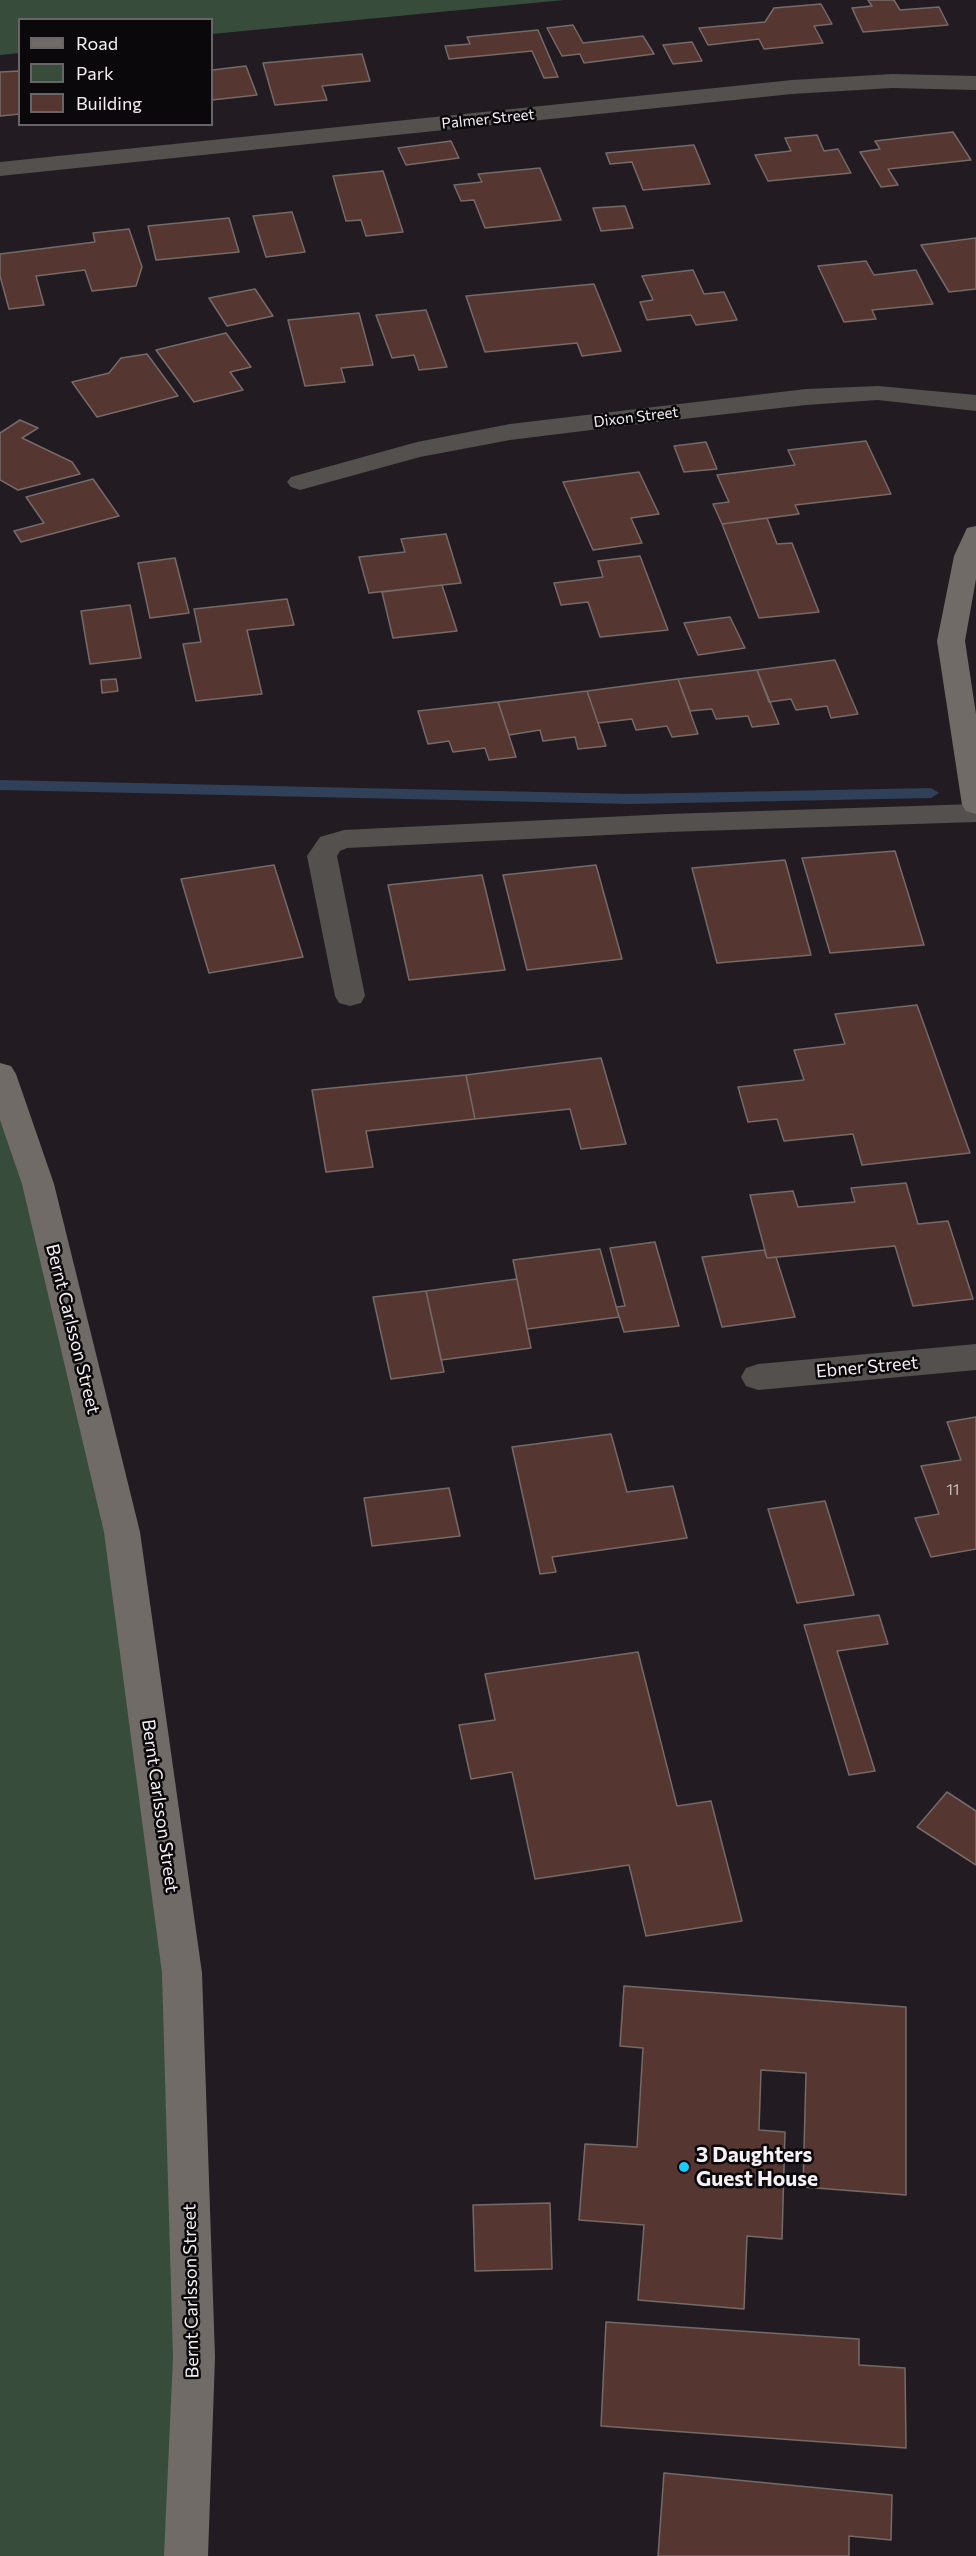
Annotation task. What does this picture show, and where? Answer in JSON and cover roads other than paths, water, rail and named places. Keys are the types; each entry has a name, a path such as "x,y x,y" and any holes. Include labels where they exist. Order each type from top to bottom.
{"street":[{"name":"Palmer Street","path":"0,170 792,87 892,81 976,83"},
{"name":"Dixon Street","path":"300,482 417,450 510,432 660,414 806,397 878,393 976,403"},
{"path":"976,534 967,556 951,641 976,806"},
{"path":"350,996 322,856 330,844 344,839 657,824 976,813"},
{"name":"Bernt Carlsson Street","path":"0,1074 38,1184 122,1532 182,1973 194,2357 186,2556"},
{"name":"Ebner Street","path":"758,1377 976,1357"}],"waterway":[{"path":"0,785 630,799 931,793"}],"place":[{"name":"3 Daughters Guest House","path":"684,2167"}]}
